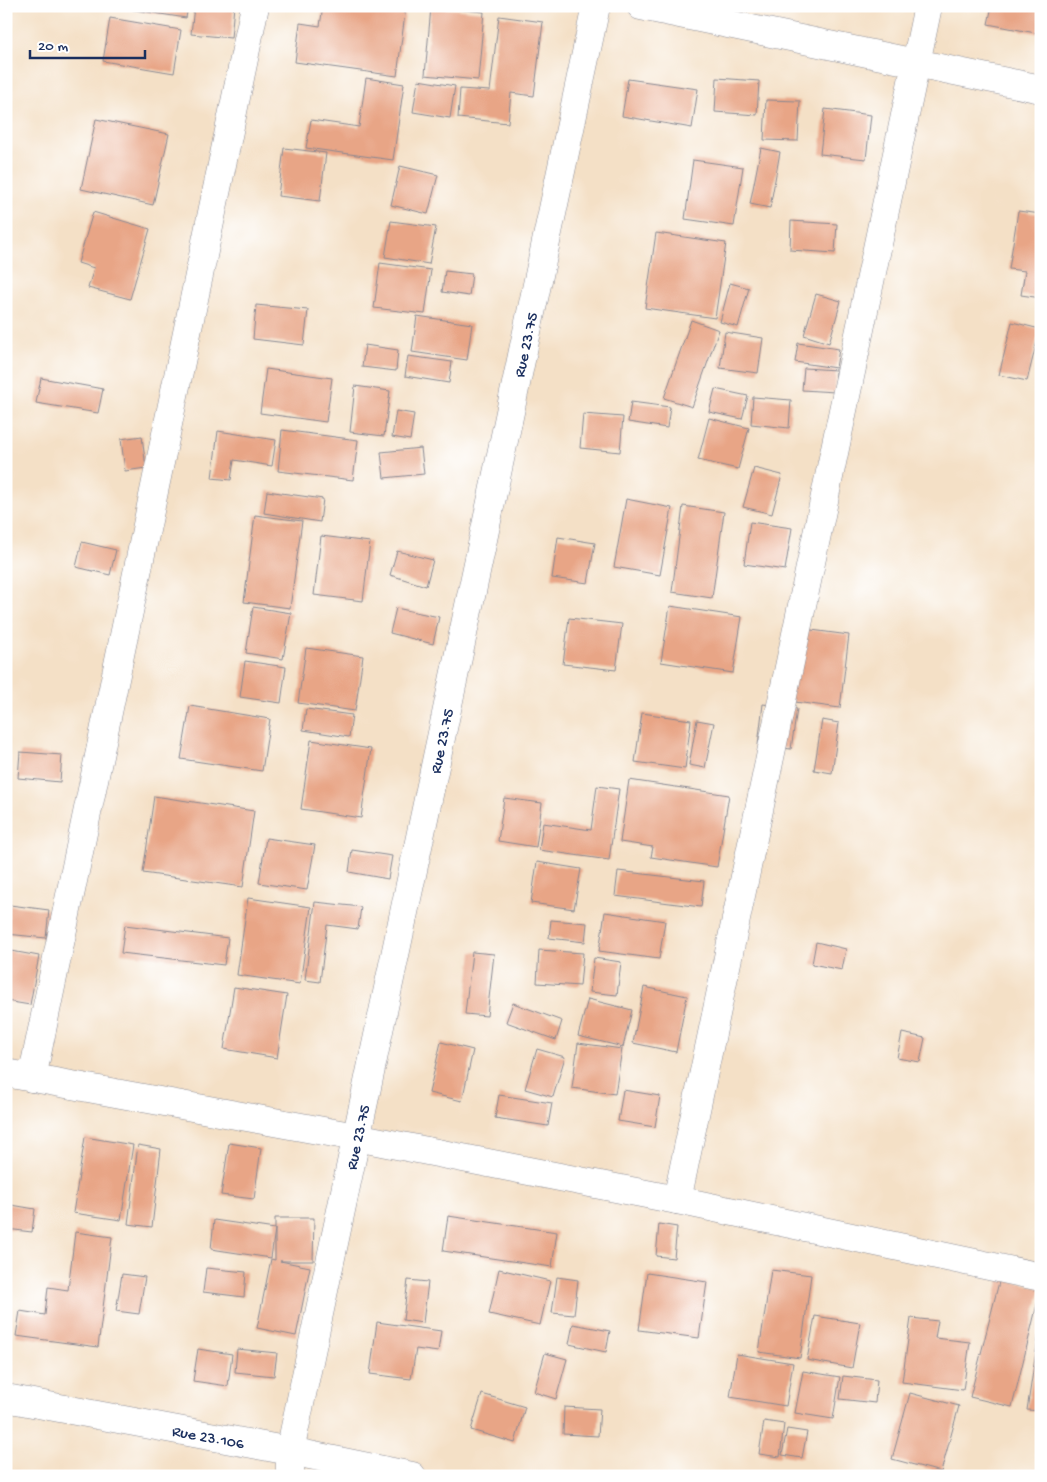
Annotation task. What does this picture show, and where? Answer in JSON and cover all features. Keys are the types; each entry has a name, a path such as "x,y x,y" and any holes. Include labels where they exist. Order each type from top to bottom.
{"street":[{"path":"255,6 19,1075 356,1137 677,1200 1041,1277"},
{"name":"Rue 23.75","path":"290,1463 356,1137 596,6"},
{"path":"641,6 1041,89"},
{"path":"677,1200 928,6"},
{"name":"Rue 23.106","path":"6,1398 290,1463 412,1476"}],"building":[{"path":"128,6 188,6 186,18 128,9"},
{"path":"194,6 234,6 231,38 191,34"},
{"path":"323,6 406,6 397,76 295,62 300,23 320,26"},
{"path":"992,6 1041,6 1041,34 988,24"},
{"path":"431,7 484,12 478,80 425,75"},
{"path":"499,16 543,22 534,96 511,93 508,123 458,118 460,89 490,91"},
{"path":"110,18 181,30 174,73 103,61"},
{"path":"366,78 404,84 393,160 306,148 311,120 359,127"},
{"path":"717,78 759,81 757,115 715,112"},
{"path":"628,79 698,89 692,128 622,116"},
{"path":"418,80 455,86 450,118 413,112"},
{"path":"766,100 800,101 798,141 764,140"},
{"path":"825,109 871,115 866,159 820,154"},
{"path":"96,119 169,134 153,205 81,189"},
{"path":"284,148 326,153 320,201 278,196"},
{"path":"761,148 780,152 770,208 750,204"},
{"path":"693,160 743,167 734,226 685,219"},
{"path":"400,166 438,175 428,214 391,205"},
{"path":"1018,211 1041,214 1041,298 1021,295 1025,271 1009,269"},
{"path":"93,212 150,229 130,299 88,288 94,268 78,263"},
{"path":"391,221 436,227 429,264 385,257"},
{"path":"791,221 837,224 835,253 790,250"},
{"path":"656,233 726,243 715,318 645,308"},
{"path":"380,263 431,270 425,314 374,308"},
{"path":"445,271 472,274 469,296 442,292"},
{"path":"730,283 749,288 738,327 720,322"},
{"path":"816,294 841,301 829,343 804,335"},
{"path":"256,305 308,310 304,345 253,339"},
{"path":"417,316 472,324 467,360 412,352"},
{"path":"691,320 719,330 692,407 664,398"},
{"path":"1012,322 1040,329 1027,381 999,375"},
{"path":"725,332 763,338 758,373 720,368"},
{"path":"798,343 839,349 836,368 795,362"},
{"path":"365,345 398,350 396,371 362,367"},
{"path":"408,356 452,362 449,383 405,376"},
{"path":"804,368 836,370 835,392 802,390"},
{"path":"266,369 332,378 326,422 260,413"},
{"path":"41,378 103,389 98,413 36,403"},
{"path":"355,386 390,391 384,436 350,432"},
{"path":"715,389 748,396 742,419 709,412"},
{"path":"753,397 791,400 789,428 751,424"},
{"path":"631,402 670,407 667,428 628,422"},
{"path":"396,411 414,414 410,440 392,437"},
{"path":"583,414 623,417 620,452 580,448"},
{"path":"709,418 749,428 738,469 698,460"},
{"path":"282,430 358,440 353,480 278,471"},
{"path":"218,431 276,440 272,466 234,460 231,480 212,478"},
{"path":"142,436 146,468 125,471 121,439"},
{"path":"421,448 424,474 384,478 381,452"},
{"path":"754,468 782,475 772,514 743,507"},
{"path":"267,491 323,499 320,522 264,513"},
{"path":"626,499 672,508 660,575 614,567"},
{"path":"683,506 724,512 712,598 672,592"},
{"path":"255,515 302,521 290,608 244,602"},
{"path":"750,522 792,528 785,570 744,564"},
{"path":"321,536 370,542 363,601 314,595"},
{"path":"558,537 595,543 588,583 552,578"},
{"path":"82,542 116,550 110,575 76,567"},
{"path":"397,551 433,560 426,586 390,575"},
{"path":"670,606 742,617 733,673 661,662"},
{"path":"253,607 291,613 283,659 246,653"},
{"path":"396,608 439,617 433,644 390,633"},
{"path":"569,618 622,624 616,670 563,664"},
{"path":"789,627 849,635 840,708 780,700"},
{"path":"306,648 363,656 355,711 298,703"},
{"path":"245,661 286,667 281,703 240,697"},
{"path":"763,704 797,709 791,749 758,745"},
{"path":"190,706 270,719 262,771 181,759"},
{"path":"306,709 352,715 349,737 303,730"},
{"path":"642,713 691,720 685,769 635,762"},
{"path":"697,720 714,723 705,768 689,765"},
{"path":"822,720 839,723 832,773 814,770"},
{"path":"311,740 371,749 361,818 301,809"},
{"path":"20,752 62,755 60,782 18,778"},
{"path":"629,780 729,795 717,867 651,857 653,847 620,842"},
{"path":"597,786 619,789 609,860 539,850 543,823 591,830"},
{"path":"154,796 254,811 243,887 143,873"},
{"path":"504,798 542,803 536,847 498,841"},
{"path":"266,838 315,845 307,890 259,883"},
{"path":"352,850 392,856 388,879 349,872"},
{"path":"537,862 581,869 574,909 531,903"},
{"path":"618,871 704,881 701,907 615,896"},
{"path":"248,898 311,907 300,984 237,975"},
{"path":"315,902 361,907 358,929 327,925 320,982 305,980"},
{"path":"10,905 49,910 46,938 7,934"},
{"path":"605,912 665,921 659,959 599,951"},
{"path":"551,920 587,923 585,942 549,938"},
{"path":"125,925 228,938 224,965 121,953"},
{"path":"816,942 846,949 842,970 812,964"},
{"path":"6,950 39,956 30,1005 6,1001"},
{"path":"539,950 583,953 580,986 537,983"},
{"path":"472,952 494,954 487,1016 465,1014"},
{"path":"594,958 621,962 617,995 590,992"},
{"path":"234,987 287,995 277,1058 224,1049"},
{"path":"644,987 687,996 676,1052 633,1043"},
{"path":"588,999 632,1010 623,1047 578,1036"},
{"path":"513,1003 562,1021 556,1040 506,1022"},
{"path":"902,1033 925,1038 920,1062 897,1058"},
{"path":"441,1042 473,1050 462,1101 429,1093"},
{"path":"578,1043 622,1049 615,1094 572,1088"},
{"path":"537,1049 565,1057 553,1097 525,1089"},
{"path":"623,1090 660,1096 655,1127 618,1121"},
{"path":"499,1095 552,1103 548,1126 495,1118"},
{"path":"85,1137 133,1145 121,1220 73,1213"},
{"path":"229,1143 261,1148 254,1199 221,1195"},
{"path":"138,1145 161,1149 152,1227 128,1224"},
{"path":"6,1204 35,1209 32,1232 6,1229"},
{"path":"448,1216 557,1232 552,1267 443,1251"},
{"path":"275,1218 314,1218 313,1261 280,1261 310,1267 296,1336 257,1328 271,1259 275,1260"},
{"path":"214,1220 275,1229 271,1258 211,1249"},
{"path":"659,1224 677,1227 674,1258 656,1256"},
{"path":"75,1232 112,1237 98,1347 16,1336 20,1311 45,1315 48,1287 68,1290"},
{"path":"206,1268 246,1272 244,1297 203,1292"},
{"path":"499,1269 550,1281 540,1325 489,1314"},
{"path":"771,1270 811,1275 800,1358 759,1352"},
{"path":"647,1273 707,1282 699,1338 639,1330"},
{"path":"122,1274 145,1277 139,1314 116,1311"},
{"path":"557,1277 578,1280 574,1315 552,1313"},
{"path":"1000,1278 1041,1288 1012,1407 970,1397"},
{"path":"408,1280 428,1282 423,1323 403,1320"},
{"path":"815,1316 860,1323 852,1368 807,1360"},
{"path":"911,1318 938,1321 935,1338 970,1342 963,1390 902,1382"},
{"path":"377,1322 441,1331 438,1352 416,1349 411,1379 370,1374"},
{"path":"573,1324 610,1331 606,1352 569,1344"},
{"path":"1041,1326 1041,1411 1027,1410"},
{"path":"198,1349 232,1354 228,1386 193,1381"},
{"path":"237,1349 277,1353 274,1376 235,1372"},
{"path":"545,1353 567,1359 556,1399 534,1392"},
{"path":"737,1354 793,1363 786,1406 730,1397"},
{"path":"803,1371 840,1377 833,1419 795,1413"},
{"path":"843,1376 877,1380 875,1403 840,1399"},
{"path":"910,1393 959,1406 941,1472 892,1459"},
{"path":"482,1394 525,1407 515,1443 471,1430"},
{"path":"564,1407 600,1409 598,1436 563,1434"},
{"path":"764,1421 784,1424 780,1457 759,1454"},
{"path":"787,1429 807,1432 802,1458 782,1455"}]}
